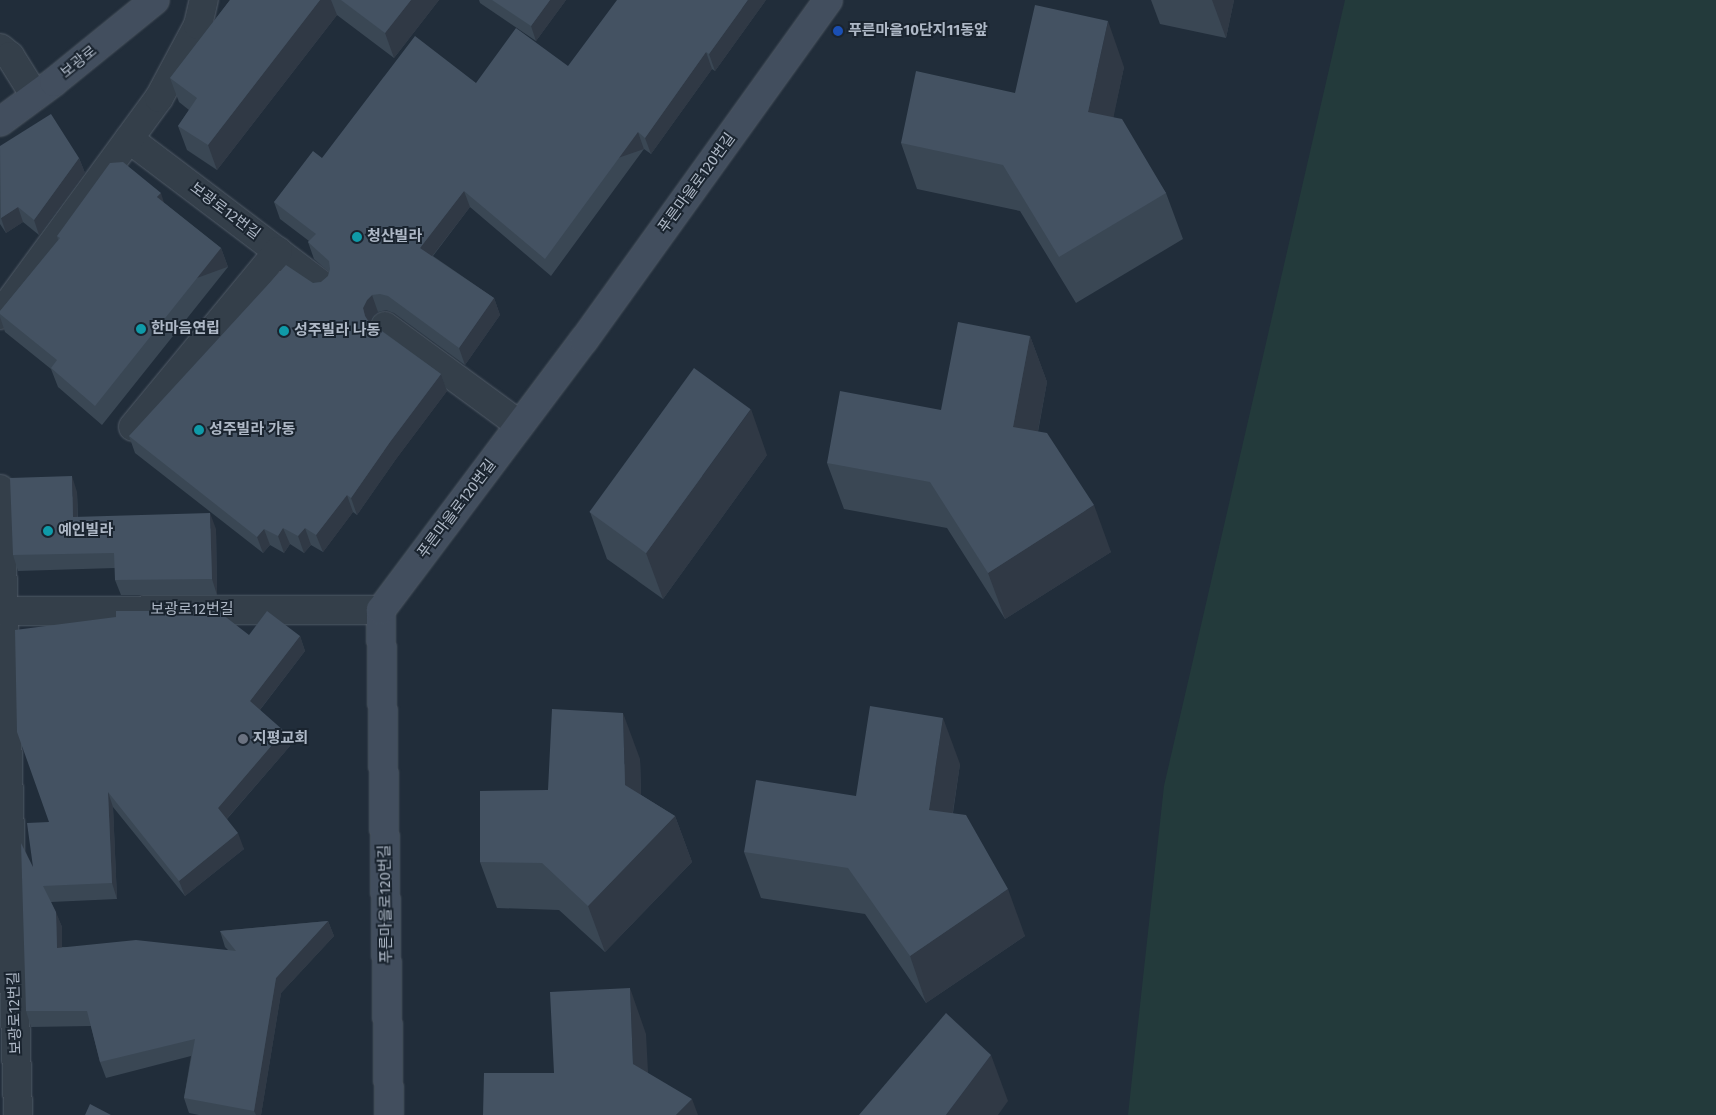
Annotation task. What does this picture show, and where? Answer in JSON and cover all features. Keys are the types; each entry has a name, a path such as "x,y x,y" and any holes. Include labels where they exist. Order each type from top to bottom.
{"street":[{"name":"보광로","path":"0,122 155,0"},
{"path":"0,315 159,98 198,25 204,0"},
{"name":"푸른마을로120번길","path":"390,1115 381,610 584,340 828,0"},
{"path":"0,48 10,56 35,96"},
{"name":"보광로12번길","path":"129,139 321,284"},
{"path":"133,428 278,251"},
{"path":"385,326 520,425"},
{"name":"보광로12번길","path":"0,489 4,806 18,1115"},
{"name":"보광로12번길","path":"2,611 381,610"}],"green space":[{"path":"1345,0 1716,0 1716,1115 1128,1115 1164,786"}],"building":[{"path":"230,0 320,0 208,145 178,126 197,98 170,78"},
{"path":"341,0 411,0 385,33"},
{"path":"492,0 550,0 531,26"},
{"path":"617,0 748,0 709,54 706,52 645,138 638,132 545,259 464,191 420,248 494,298 459,348 388,296 372,295 367,300 363,308 369,322 441,374 351,498 347,495 316,535 305,528 298,536 283,528 278,536 264,529 257,537 129,436 286,265 313,283 321,282 328,276 330,269 329,261 308,242 316,234 274,202 313,151 322,158 415,36 476,83 516,28 568,66"},
{"path":"1035,5 1108,21 1088,112 1122,119 1166,193 1059,257 1003,165 901,143 916,71 1015,93"},
{"path":"51,114 79,158 34,220 18,207 1,218 0,146"},
{"path":"123,162 161,193 157,197 221,248 95,406 51,368 57,360 0,314 0,311 60,238 57,236 110,163"},
{"path":"958,322 1030,336 1013,427 1047,433 1094,505 988,573 930,482 827,463 840,391 941,410"},
{"path":"694,368 751,409 646,553 589,512"},
{"path":"72,476 73,517 210,513 212,579 115,580 114,553 13,555 10,478"},
{"path":"116,611 218,611 249,635 267,611 300,636 250,701 284,731 218,808 238,833 179,881 108,792 112,883 43,886 56,912 57,948 136,940 236,951 220,931 328,921 276,978 254,1111 184,1098 195,1039 100,1062 87,1011 26,1011 21,843 33,867 27,823 49,822 17,732 15,630 116,617"},
{"path":"870,706 943,718 929,810 966,815 1008,889 910,956 848,868 744,852 756,780 856,796"},
{"path":"552,709 623,713 625,785 675,816 588,906 542,863 480,862 480,791 548,790"},
{"path":"630,988 633,1064 692,1099 676,1115 483,1115 484,1073 554,1073 550,992"},
{"path":"946,1013 991,1055 946,1115 859,1115"},
{"path":"90,1104 111,1115 85,1115"}],"place":[{"name":"푸른마을10단지11동앞","path":"838,31"},
{"name":"청산빌라","path":"357,237"},
{"name":"한마음연립","path":"141,329"},
{"name":"성주빌라 나동","path":"284,331"},
{"name":"성주빌라 가동","path":"199,430"},
{"name":"예인빌라","path":"48,531"},
{"name":"지평교회","path":"243,739"}]}
